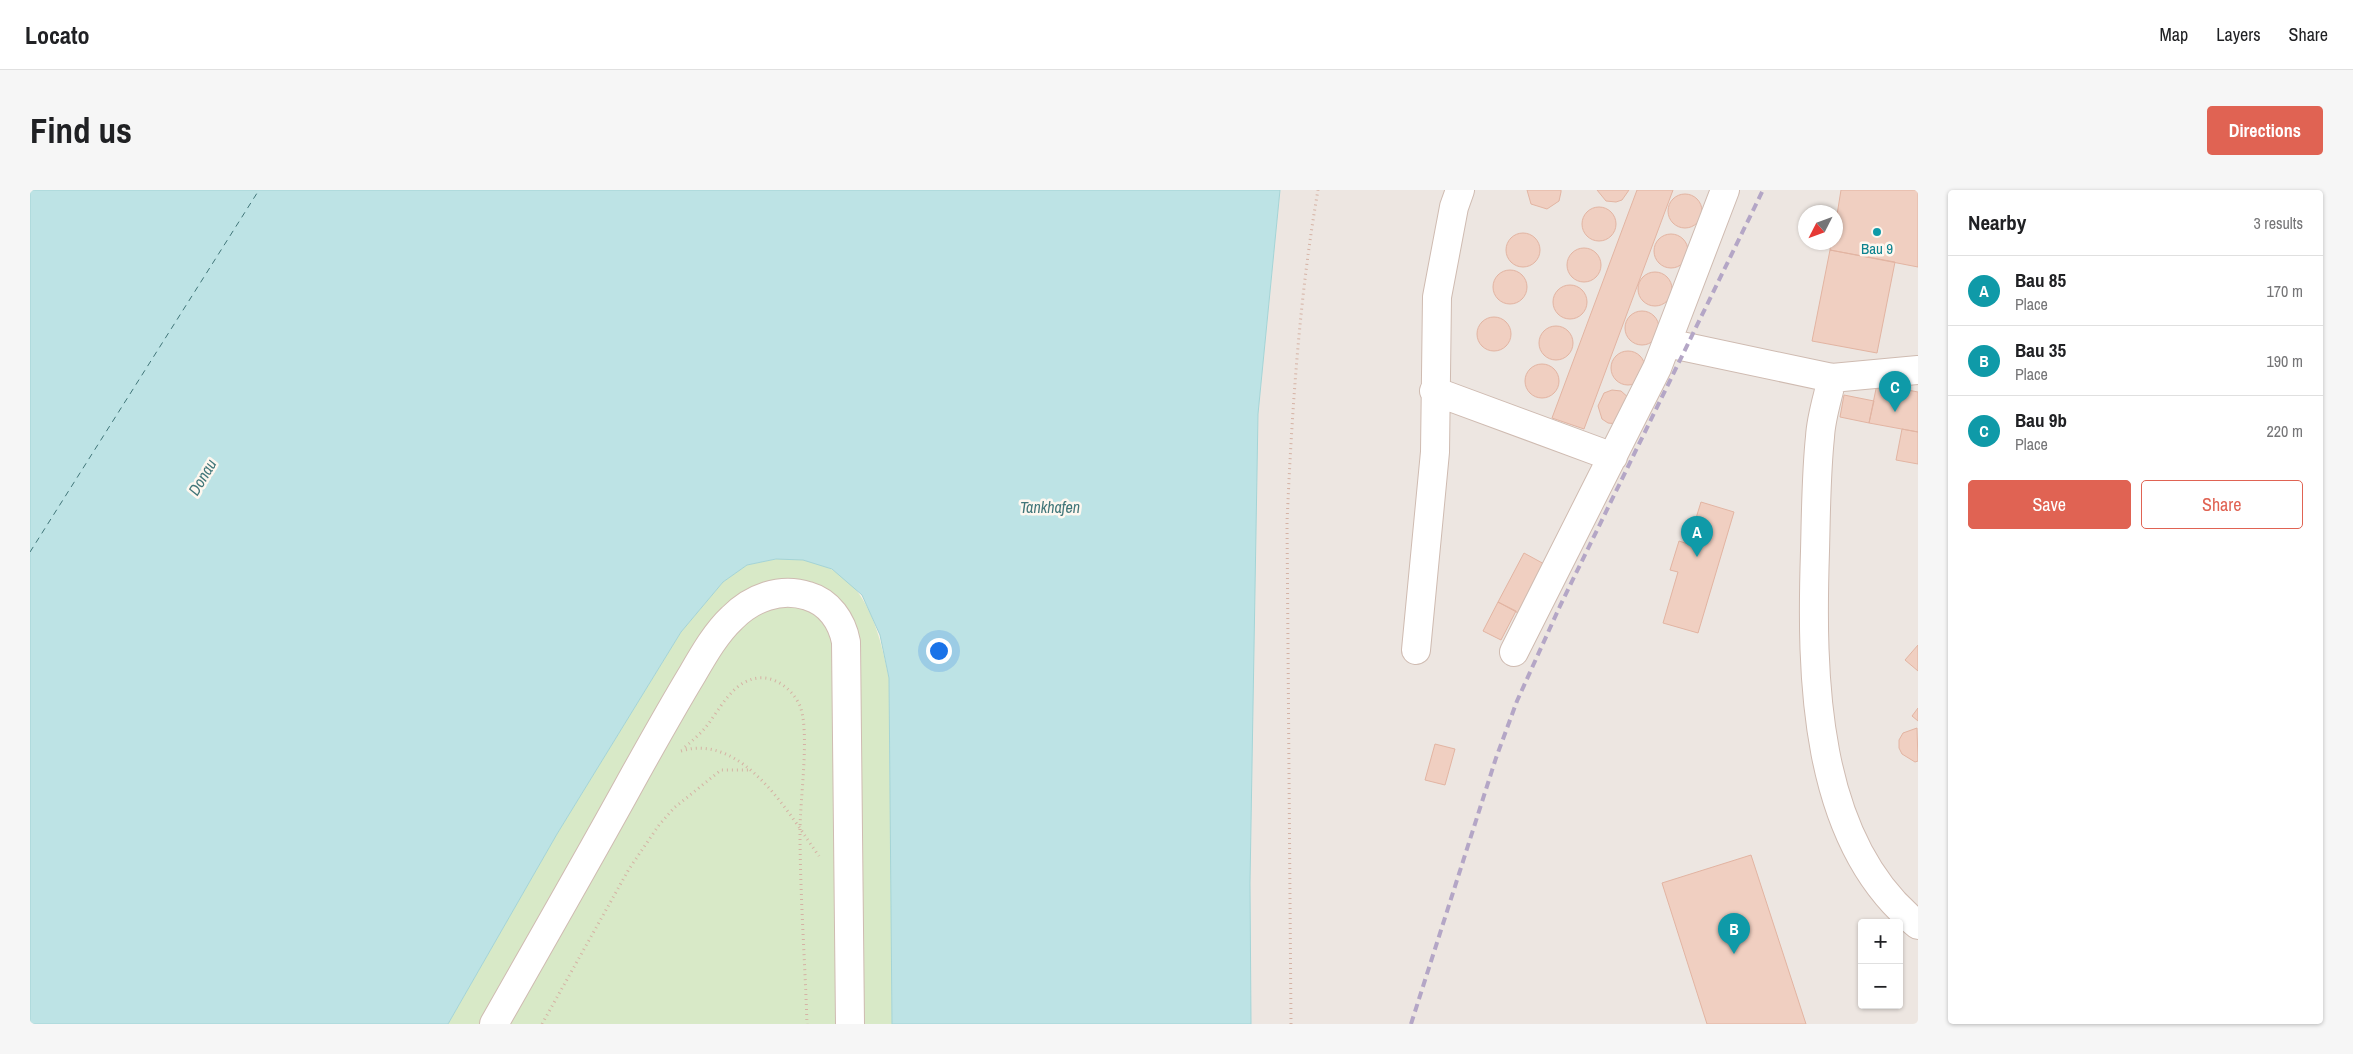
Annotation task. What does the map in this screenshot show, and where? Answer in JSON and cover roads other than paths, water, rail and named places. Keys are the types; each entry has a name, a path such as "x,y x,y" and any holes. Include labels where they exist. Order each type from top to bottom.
{"lane":[{"path":"1416,650 1435,452 1434,391 1437,297 1454,207 1460,190"},
{"path":"1514,652 1657,368 1725,190"},
{"path":"1667,343 1832,378 1918,370"},
{"path":"1832,378 1820,435 1812,627 1819,724 1837,799 1856,847 1885,893 1918,925"},
{"path":"1434,391 1613,457"},
{"path":"494,1024 670,710 713,642 732,618 748,605 772,594 788,592 812,597 828,607 840,622 846,642 850,1024"}],"water":[{"path":"30,190 1280,190 1258,414 1250,883 1251,1024 892,1024 889,678 880,635 862,595 832,569 803,560 776,559 747,565 723,582 681,632 557,834 448,1024 30,1024"}],"railway":[{"path":"1411,1024 1496,758 1517,701 1560,606 1763,190"}],"place":[{"name":"Bau 9","path":"1877,232"},
{"name":"Bau 9b","path":"1895,412"},
{"name":"Bau 85","path":"1697,557"},
{"name":"Bau 35","path":"1734,954"}],"water label":[{"name":"Donau","path":"202,477"},
{"name":"Tankhafen","path":"1050,507"}]}
